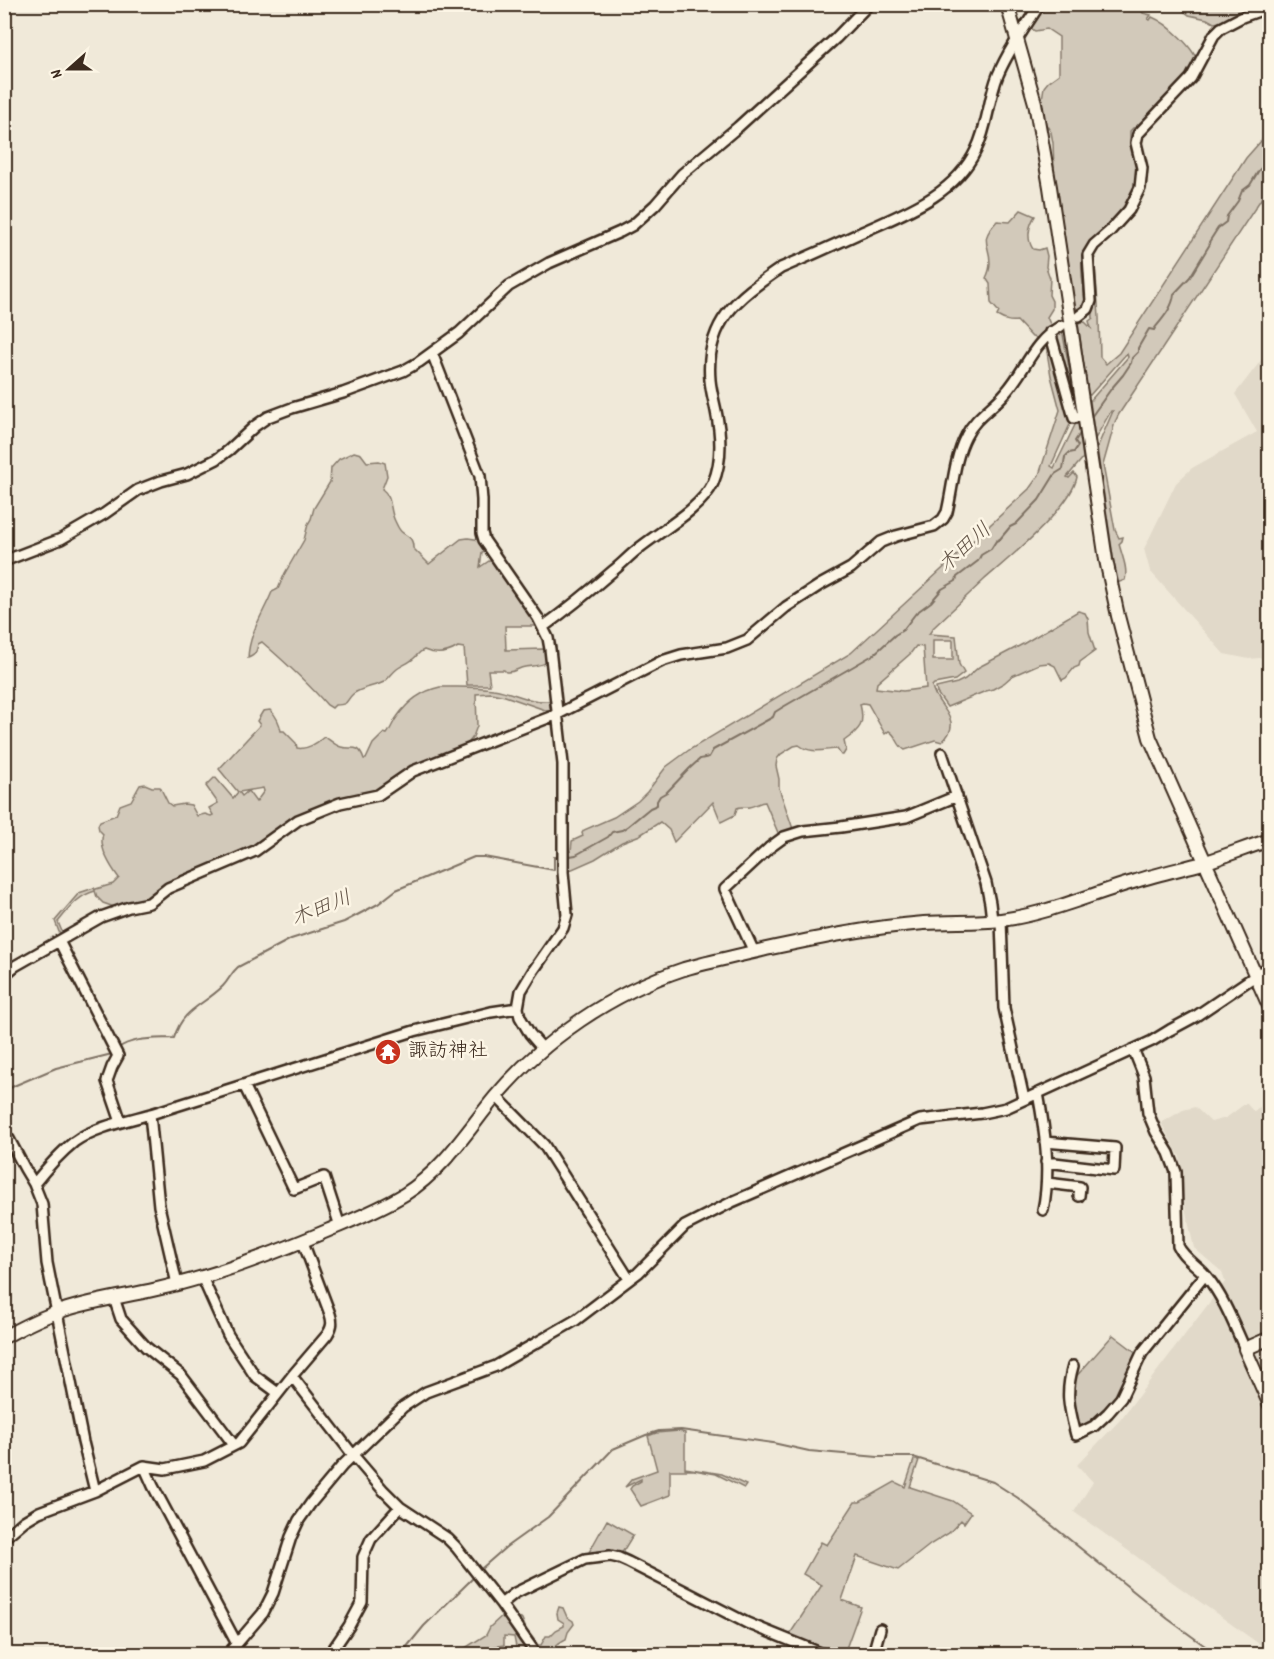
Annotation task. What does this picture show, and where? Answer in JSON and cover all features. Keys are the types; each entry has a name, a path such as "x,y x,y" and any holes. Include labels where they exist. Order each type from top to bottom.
{"street":[{"path":"4,561 69,535 138,490 187,474 217,459 268,417 403,371 459,333 510,286 549,263 633,225 655,205 682,174 738,127 836,38 869,4"},
{"path":"1007,4 1035,103 1050,187 1106,560 1118,616 1150,738 1269,1008"},
{"path":"543,627 576,603 637,550 689,510 712,484 718,467 720,429 710,381 710,364 716,331 727,312 762,281 781,268 922,205 950,185 965,169 976,151 985,130 988,109 998,75 1040,4"},
{"path":"1079,316 1088,309 1091,301 1088,255 1094,245 1130,210 1140,188 1142,168 1136,137 1191,78 1214,35 1221,28 1269,7"},
{"path":"4,975 15,966 101,917 149,903 168,888 255,851 298,820 340,803 378,795 413,771 558,714 662,661 681,655 727,648 747,640 786,607 851,568 881,542 939,523 947,512 961,447 966,436 978,418 1017,379 1038,344 1061,326"},
{"path":"1050,333 1074,418 1084,415"},
{"path":"432,353 480,476 484,540 543,627 550,649 563,764 563,872 567,915 563,928 521,991 518,1008 520,1017 530,1034 543,1049"},
{"path":"942,753 986,883 996,920 1004,1008 1024,1099"},
{"path":"754,952 725,889 769,848 784,837 803,831 906,817 957,796"},
{"path":"4,1337 58,1311 177,1284 253,1261 303,1242 387,1204 420,1183 436,1169 456,1148 496,1096 543,1049 596,1011 636,989 681,970 754,952 866,930 925,923 996,920 1036,913 1269,840"},
{"path":"59,941 118,1056 107,1080 121,1122"},
{"path":"228,1654 263,1613 273,1593 291,1537 299,1520 353,1455 403,1407 417,1397 496,1366 576,1320 638,1273 685,1226 732,1202 920,1120 1006,1108 1109,1060 1134,1051 1196,1016 1269,966"},
{"path":"34,1184 73,1142 121,1122 414,1031 491,1012 518,1008"},
{"path":"1134,1051 1144,1076 1148,1113 1169,1153 1176,1172 1178,1246 1205,1275 1225,1308 1269,1405"},
{"path":"244,1085 294,1190 324,1177 340,1226"},
{"path":"1038,1093 1045,1142 1047,1183 1044,1210"},
{"path":"496,1096 544,1146 629,1279"},
{"path":"150,1114 159,1206 177,1284"},
{"path":"4,1135 9,1138 42,1204 47,1263 95,1491"},
{"path":"1045,1142 1115,1148 1114,1170 1046,1162"},
{"path":"1047,1183 1080,1187 1079,1196"},
{"path":"4,1538 39,1512 95,1491 144,1466 165,1469 204,1461 239,1443 332,1327 330,1314 303,1242"},
{"path":"1073,1366 1069,1381 1068,1403 1076,1435 1094,1426 1122,1398 1142,1353 1205,1275"},
{"path":"202,1277 228,1335 255,1376 278,1393"},
{"path":"114,1298 121,1319 146,1347 181,1375 234,1445"},
{"path":"1245,1349 1269,1338"},
{"path":"292,1376 383,1490 400,1506 447,1538 456,1547 501,1604 536,1654"},
{"path":"144,1466 237,1644"},
{"path":"330,1654 350,1626 362,1602 363,1557 371,1539 400,1506"},
{"path":"501,1604 514,1593 576,1562 589,1558 615,1557 747,1623 823,1654"},
{"path":"873,1654 880,1629"}],"shaded area":[{"path":"1182,4 1269,5 1227,21 1214,23 1189,15 1180,8"},
{"path":"1042,5 1138,5 1143,13 1151,15 1148,19 1152,17 1158,20 1180,37 1192,51 1198,64 1147,125 1133,128 1130,131 1130,142 1135,149 1139,165 1133,211 1105,230 1086,248 1081,264 1085,301 1078,309 1075,307 1054,169 1053,143 1051,132 1045,123 1042,99 1044,87 1059,74 1059,37 1047,29 1035,31 1029,27"},
{"path":"1269,132 1269,187 1115,422 1103,465 1115,530 1119,538 1123,537 1119,544 1126,576 1125,580 1117,583 1097,448 1113,411 1095,439 1090,401 1128,357 1127,353 1090,395 1088,394 1078,323 1085,322 1091,328 1089,321 1093,318 1091,258 1094,252 1100,357 1106,364 1119,353 1246,158"},
{"path":"1021,210 1035,216 1029,237 1033,249 1045,248 1046,267 1050,278 1049,295 1052,309 1047,317 1050,324 1049,329 1038,338 1032,337 1017,321 997,316 999,312 991,303 990,284 986,278 990,263 986,242 988,233 997,221 1010,222"},
{"path":"1062,329 1077,412 1055,336"},
{"path":"1049,337 1072,420 1051,466 1054,468 1078,423 1083,458 1067,477 1069,478 1074,473 1077,477 1072,489 1052,517 929,634 956,636 959,664 964,673 955,680 932,686 950,720 949,734 942,742 935,740 905,750 892,733 889,731 885,734 868,704 860,704 862,721 858,729 844,741 846,750 843,755 837,749 812,750 799,745 781,754 777,759 779,788 793,829 779,835 765,802 737,808 735,815 721,822 713,802 674,842 669,830 660,822 595,859 568,871 566,852 571,851 572,841 583,836 584,830 614,817 638,801 666,767 689,750 851,653 1029,489 1039,475 1060,410 1045,340","holes":["933,640 953,640 953,660 933,660","916,646 923,647 926,688 903,691 876,688 877,683"]},
{"path":"1269,350 1269,657 1249,659 1224,654 1150,571 1144,549 1176,483 1192,468 1257,432 1235,394"},
{"path":"354,452 361,454 367,462 385,463 387,476 382,489 388,496 393,517 400,531 411,539 413,548 429,564 461,539 481,540 486,548 482,553 480,567 493,561 539,626 505,626 506,650 544,649 548,653 549,661 511,672 488,670 490,685 467,685 464,648 458,647 441,653 424,650 397,669 384,682 364,688 345,703 332,708 262,642 258,644 254,655 248,658 257,624 272,592 278,589 304,540 314,508 330,482 331,468 339,459"},
{"path":"1078,611 1085,613 1088,619 1089,632 1095,651 1080,662 1079,666 1074,668 1066,678 1062,680 1055,666 1049,663 1039,664 1012,676 993,689 947,707 937,693 936,688 965,679 979,667"},
{"path":"467,687 501,690 533,700 549,701 551,712 505,696 491,693 476,694 477,726 473,737 465,747 415,766 388,791 386,796 340,807 301,823 255,855 152,898 117,908 103,903 95,891 89,893 74,904 58,922 63,934 59,932 55,921 79,893 113,884 119,878 104,851 103,834 98,825 100,821 116,815 120,805 131,801 140,785 160,787 172,806 191,805 197,816 205,814 211,816 213,815 209,808 218,803 206,786 215,777 233,798 238,792 219,769 260,725 257,721 263,711 272,712 281,731 284,731 296,743 297,748 308,747 324,737 341,747 357,749 366,759 373,744 384,733 387,734 406,706 421,694 433,689","holes":["263,788 264,791 256,802 248,791 242,796 239,792"]},
{"path":"1269,1099 1269,1651 1074,1512 1093,1482 1077,1465 1120,1420 1225,1282 1222,1272 1194,1248 1184,1203 1180,1157 1161,1123 1183,1110 1195,1107 1211,1122 1226,1118 1246,1103 1254,1112"},
{"path":"1113,1335 1138,1354 1121,1390 1103,1415 1078,1429 1070,1402 1073,1380"},
{"path":"679,1431 685,1433 685,1468 722,1474 746,1485 744,1488 716,1474 694,1470 670,1470 670,1495 641,1506 630,1489 641,1479 625,1487 632,1479 657,1470 648,1436"},
{"path":"914,1460 919,1460 910,1487 953,1501 971,1513 964,1523 961,1520 949,1533 898,1570 857,1556 842,1600 861,1607 844,1654 832,1654 788,1637 822,1585 803,1574 821,1542 827,1545 855,1502 860,1502 895,1482 905,1487"},
{"path":"607,1520 633,1535 620,1556 588,1554"},
{"path":"559,1607 563,1608 567,1617 574,1624 566,1639 549,1651 531,1655 506,1654 516,1647 514,1637 504,1636 504,1645 486,1648 482,1654 461,1654 465,1648 486,1635 490,1627 503,1615 508,1615 518,1623 521,1618 526,1629 523,1632 526,1635 530,1634 538,1645 541,1645 546,1636 550,1636 564,1626 564,1623 558,1619"}],"waterway":[{"name":"木田川","path":"1089,420 1131,363 1149,329 1154,330 1167,312 1174,294 1190,277 1218,228 1226,222 1227,216 1242,191 1250,185 1259,170 1270,160"},
{"name":"木田川","path":"570,856 608,837 612,832 622,830 657,805 660,796 667,792 700,759 709,757 713,750 773,717 775,712 783,707 873,655 903,630 916,613 931,602 942,589 956,581 957,577 978,561 981,555 991,549 996,541 1039,500 1055,474 1063,469 1065,457 1074,452 1078,446 1075,441 1081,432"},
{"name":"木田川","path":"117,1049 130,1042 174,1038 188,1014 216,993 238,967 291,939 344,922 378,904 396,890 474,857 554,870 554,857 556,857"},
{"name":"木田川","path":"4,1091 56,1068 112,1054"},
{"path":"482,1568 506,1547 548,1517 613,1449 659,1431 681,1430 773,1443 809,1451 878,1457 913,1457 993,1482 1018,1498 1168,1619 1216,1654"},
{"path":"374,1529 384,1516"},
{"path":"401,1654 424,1626 474,1577"},
{"path":"355,1606 358,1585"}],"place":[{"name":"諏訪神社","path":"388,1052"}]}
